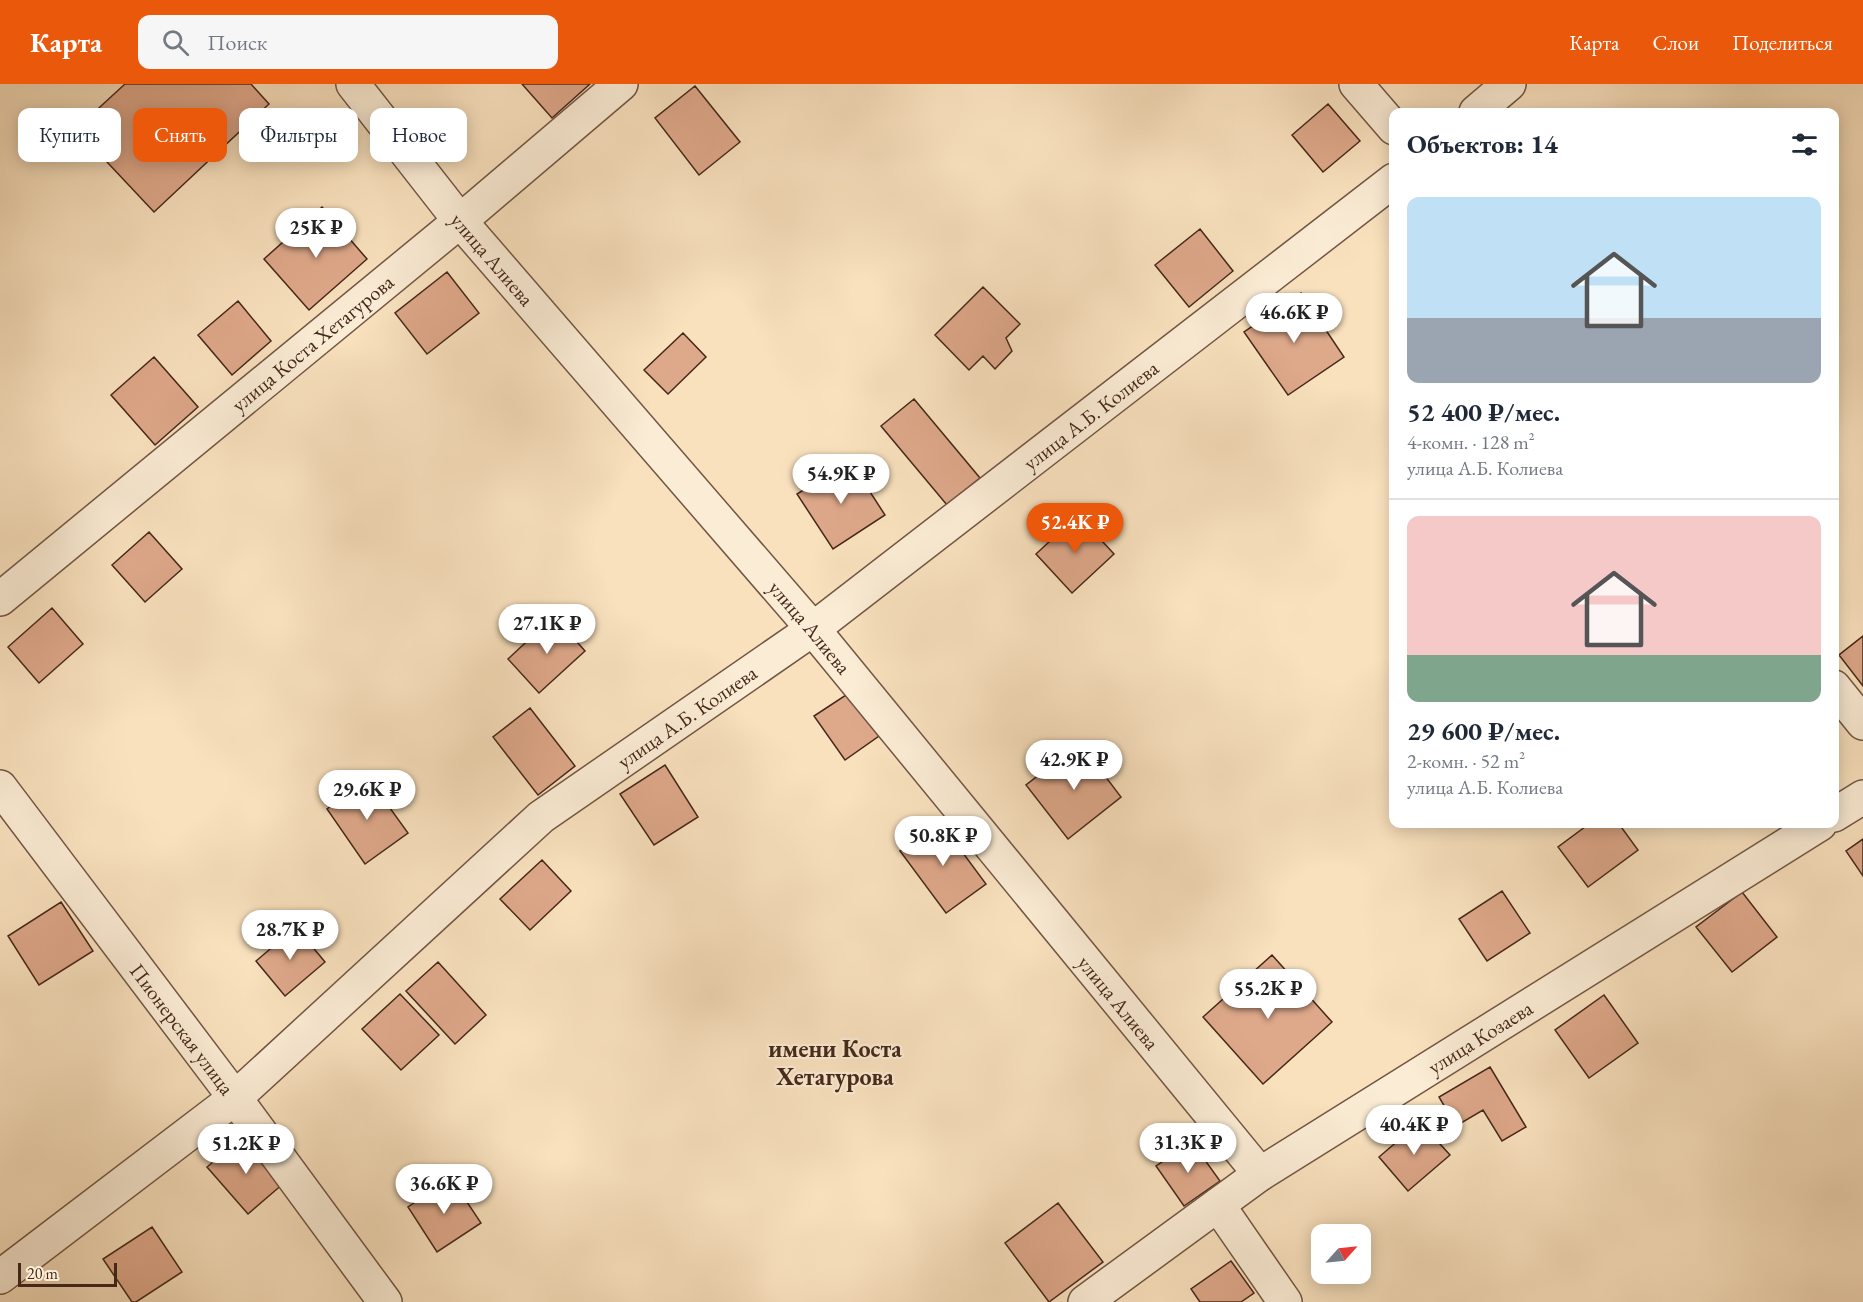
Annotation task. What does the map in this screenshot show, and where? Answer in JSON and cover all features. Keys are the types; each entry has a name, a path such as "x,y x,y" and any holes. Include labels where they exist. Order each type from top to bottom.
{"street":[{"name":"улица Алиева","path":"353,84 460,221 813,629 1260,1174"},
{"name":"улица Коста Хетагурова","path":"0,599 460,221 621,84"},
{"path":"1356,84 1389,122"},
{"path":"1481,108 1509,84"},
{"name":"улица А.Б. Колиева","path":"0,1277 235,1098 541,817 813,629 1389,184"},
{"path":"1839,693 1863,723"},
{"name":"Пионерская улица","path":"0,787 386,1302"},
{"path":"1839,811 1863,797"},
{"name":"улица Козаева","path":"1085,1302 1260,1174 1814,828"},
{"path":"1218,1205 1285,1302"}],"building":[{"path":"125,84 251,84 269,104 265,108 239,108 239,132 227,143 227,108 133,108 133,162 207,162 154,212 107,162 121,162 121,108 99,108"},
{"path":"522,84 590,84 552,118"},
{"path":"695,86 740,142 699,175 655,118"},
{"path":"1328,104 1360,141 1323,172 1292,135"},
{"path":"322,207 367,259 309,310 264,259"},
{"path":"1200,229 1233,271 1189,307 1155,265"},
{"path":"447,272 479,313 427,354 395,313"},
{"path":"983,287 1020,324 1006,338 1012,351 995,369 983,356 969,370 935,335"},
{"path":"1301,293 1344,357 1288,395 1244,332"},
{"path":"238,301 271,341 232,375 198,335"},
{"path":"683,333 706,357 668,394 644,370"},
{"path":"154,357 198,407 155,445 111,395"},
{"path":"914,399 980,478 947,505 881,426"},
{"path":"850,461 885,515 833,549 797,494"},
{"path":"1078,515 1114,554 1072,593 1036,554"},
{"path":"149,532 182,569 145,602 112,565"},
{"path":"52,608 83,644 39,683 8,647"},
{"path":"554,616 585,651 539,693 508,659"},
{"path":"1863,636 1863,686 1839,655"},
{"path":"849,693 879,736 845,760 814,716"},
{"path":"530,708 575,766 538,795 493,737"},
{"path":"1080,743 1121,797 1068,839 1026,785"},
{"path":"665,765 698,817 654,845 620,794"},
{"path":"369,779 408,833 365,864 327,809"},
{"path":"940,822 986,884 946,913 900,851"},
{"path":"1584,828 1622,828 1638,850 1588,887 1558,847"},
{"path":"1863,839 1863,876 1846,851"},
{"path":"542,860 571,891 530,930 500,899"},
{"path":"1502,891 1530,933 1487,961 1459,919"},
{"path":"1742,892 1777,937 1732,972 1696,927"},
{"path":"61,902 93,951 39,985 8,936"},
{"path":"296,927 325,962 285,996 256,961"},
{"path":"1272,955 1332,1022 1263,1084 1203,1017"},
{"path":"438,962 486,1015 455,1044 406,991"},
{"path":"400,994 439,1035 401,1070 362,1029"},
{"path":"1604,995 1638,1043 1589,1078 1555,1030"},
{"path":"1490,1067 1526,1127 1502,1141 1483,1110 1456,1126 1439,1097"},
{"path":"1420,1122 1450,1155 1408,1191 1379,1157"},
{"path":"244,1136 284,1183 248,1214 207,1167"},
{"path":"1192,1142 1220,1181 1184,1206 1156,1166"},
{"path":"451,1178 481,1223 437,1252 408,1207"},
{"path":"1058,1203 1103,1262 1049,1302 1005,1243"},
{"path":"152,1227 182,1272 136,1302 132,1302 103,1259"},
{"path":"1231,1261 1254,1293 1241,1302 1200,1302 1191,1289"}],"district":[{"name":"имени Коста Хетагурова","path":"835,1062"}]}
